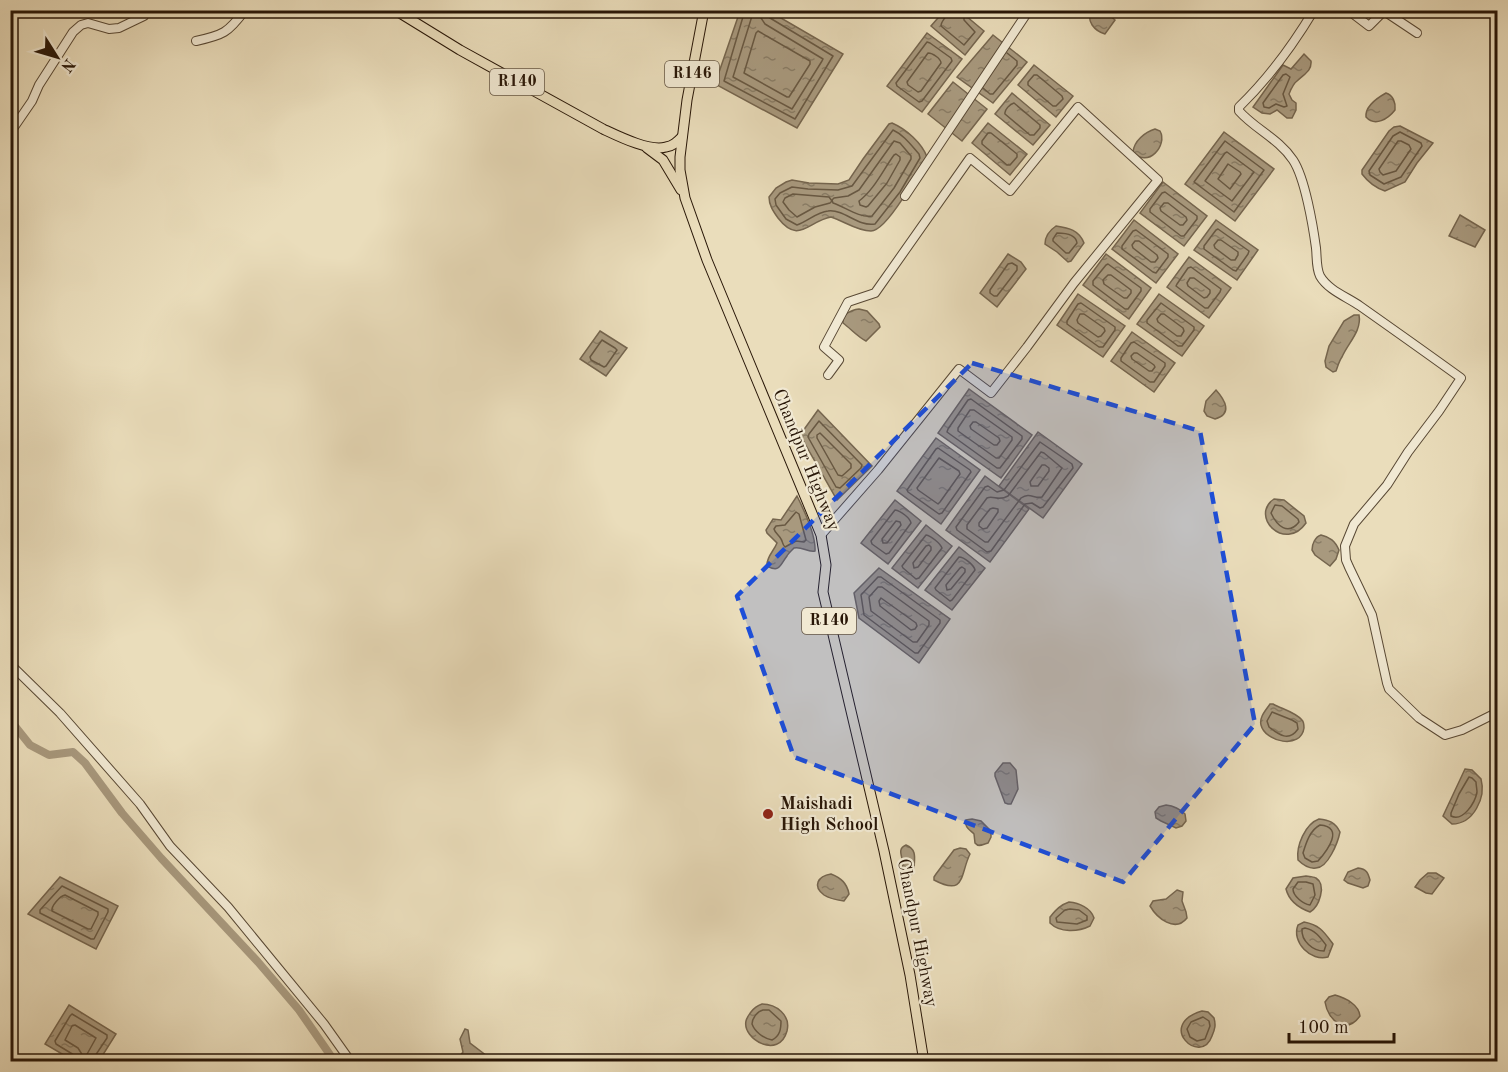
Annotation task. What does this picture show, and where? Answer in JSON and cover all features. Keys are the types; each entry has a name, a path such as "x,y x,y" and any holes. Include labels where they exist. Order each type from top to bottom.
{"main road":[{"name":"R140","path":"395,10 460,50 603,129 656,148 666,148 682,138"},
{"name":"R146","path":"682,138 704,10"},
{"name":"R140","path":"682,138 680,164 685,198"},
{"name":"R140","path":"643,144 663,160 685,198"},
{"name":"Chandpur Highway","path":"685,198 707,260 821,535 826,565 823,592 884,851 910,975 924,1062"}],"street":[{"path":"196,41 219,35 228,30 245,10"},
{"path":"905,196 1029,10"},
{"path":"1314,10 1270,72 1239,107 1239,111 1284,147 1295,162 1302,180 1314,231 1317,269 1320,277 1335,290 1461,378 1386,485 1354,524 1345,546 1346,560 1372,615 1389,689 1419,718 1445,735 1462,730 1497,712"},
{"path":"1348,10 1369,26 1384,11 1417,33"},
{"path":"10,133 32,101 66,41 81,25 88,23 109,29 119,28 144,16"},
{"path":"821,535 878,470 959,369 991,393 1074,283 1158,180 1078,107 1010,191 970,158 875,293 848,302 824,348 839,360 828,375"},
{"path":"10,664 60,713 140,804 170,846 228,907 324,1024 351,1062"}],"highlighted area":[{"path":"972,363 1200,431 1255,724 1123,882 794,757 737,596"}],"water":[{"path":"1092,10 1107,13 1115,20 1105,34 1098,31 1090,22"},
{"path":"740,11 769,11 843,54 797,128 715,84"},
{"path":"944,11 960,11 984,31 965,55 931,26"},
{"path":"927,33 962,59 922,112 887,86"},
{"path":"993,35 1027,62 993,103 957,77"},
{"path":"1304,54 1311,64 1307,72 1294,84 1289,94 1296,103 1296,110 1292,118 1287,118 1277,110 1270,114 1262,113 1253,107 1283,65 1291,69"},
{"path":"1034,65 1073,96 1056,117 1018,85"},
{"path":"953,82 987,109 962,141 928,114"},
{"path":"1012,93 1050,125 1033,145 995,114"},
{"path":"1386,93 1394,100 1395,110 1381,121 1370,120 1366,117 1366,113 1370,106"},
{"path":"892,123 913,137 927,157 902,200 885,222 871,231 831,217 798,231 785,226 769,200 776,188 792,180 838,184 849,180"},
{"path":"988,123 1027,154 1010,175 972,143"},
{"path":"1400,126 1433,143 1405,182 1385,191 1370,182 1362,174 1362,170 1389,131"},
{"path":"1155,129 1160,131 1162,137 1159,148 1150,157 1139,157 1133,152 1135,144 1147,132"},
{"path":"1224,132 1274,169 1235,221 1185,184"},
{"path":"1163,182 1207,216 1184,246 1140,213"},
{"path":"1460,215 1485,230 1475,247 1449,236"},
{"path":"1134,220 1178,254 1156,283 1112,249"},
{"path":"1216,220 1258,250 1237,280 1194,250"},
{"path":"1056,226 1073,230 1084,243 1071,261 1068,262 1045,244 1048,234"},
{"path":"1008,254 1021,262 1026,269 997,307 980,293"},
{"path":"1106,254 1151,288 1129,319 1083,285"},
{"path":"1189,257 1231,288 1209,318 1167,287"},
{"path":"1078,294 1125,326 1103,357 1057,325"},
{"path":"1159,294 1204,326 1182,356 1137,324"},
{"path":"859,309 867,311 880,327 866,341 843,323 848,313"},
{"path":"1354,315 1359,315 1357,332 1336,371 1333,372 1326,367 1325,361 1329,346 1344,321"},
{"path":"600,331 627,348 606,376 580,359"},
{"path":"1132,332 1175,363 1154,392 1111,361"},
{"path":"969,389 1032,435 1001,478 938,433"},
{"path":"1216,390 1226,410 1221,417 1215,419 1207,416 1204,411 1206,401"},
{"path":"818,410 872,466 837,500 800,435"},
{"path":"1038,432 1082,464 1043,518 999,486"},
{"path":"936,438 980,470 941,524 897,491"},
{"path":"985,476 1029,509 990,562 946,530"},
{"path":"797,496 812,531 815,551 794,548 779,567 771,568 767,566 767,563 777,543 766,530 773,519 781,520"},
{"path":"1274,499 1284,500 1304,516 1306,523 1298,531 1289,534 1273,529 1266,514 1267,506"},
{"path":"895,500 921,521 888,564 861,543"},
{"path":"926,525 952,546 918,588 892,568"},
{"path":"1321,535 1332,540 1339,550 1330,566 1312,550 1314,541"},
{"path":"959,547 985,568 952,610 925,590"},
{"path":"879,568 950,619 919,663 859,618 854,593"},
{"path":"1270,704 1292,713 1303,721 1304,728 1297,739 1283,741 1269,736 1264,731 1261,719"},
{"path":"1003,763 1010,763 1016,770 1018,789 1011,804 1005,803 995,776"},
{"path":"1465,769 1472,770 1481,779 1482,794 1477,808 1467,820 1452,824 1443,816"},
{"path":"1166,805 1181,810 1185,814 1186,821 1182,826 1176,828 1156,818 1155,812 1159,807"},
{"path":"1319,819 1331,822 1340,832 1335,848 1325,864 1313,868 1300,862 1298,854 1300,842 1306,830"},
{"path":"966,820 981,821 991,831 988,843 980,845 975,843 974,834 966,825"},
{"path":"906,845 914,852 915,859 913,872 907,876 901,873 903,864 901,850"},
{"path":"966,849 970,854 957,885 944,885 934,880 954,850"},
{"path":"1358,868 1367,872 1370,880 1368,886 1363,888 1344,880 1348,872"},
{"path":"1428,873 1436,873 1444,878 1432,894 1415,887"},
{"path":"831,874 841,879 847,887 849,894 844,901 826,896 818,888 820,879"},
{"path":"1306,876 1316,878 1321,886 1319,901 1310,912 1295,904 1286,889 1293,878"},
{"path":"60,877 118,906 96,949 28,914"},
{"path":"1177,890 1183,892 1182,901 1187,918 1177,924 1172,924 1157,915 1150,906 1153,901 1166,899"},
{"path":"1069,902 1081,905 1090,911 1094,918 1090,926 1069,930 1059,929 1050,923 1050,917 1054,912"},
{"path":"1304,922 1318,927 1333,944 1328,957 1322,958 1309,954 1300,944 1297,938 1298,925"},
{"path":"1335,995 1355,1005 1360,1016 1355,1022 1344,1025 1338,1023 1330,1015 1325,1002 1329,997"},
{"path":"762,1004 777,1008 787,1020 787,1031 783,1040 777,1044 762,1044 755,1040 746,1028 748,1016 754,1008"},
{"path":"69,1005 116,1034 99,1061 74,1061 45,1044"},
{"path":"1202,1011 1208,1012 1214,1018 1215,1025 1212,1036 1206,1044 1199,1047 1185,1040 1182,1025 1188,1017"},
{"path":"465,1029 468,1030 470,1043 491,1059 489,1061 459,1062 457,1060 463,1052 460,1039"}],"waterway":[{"path":"10,720 30,745 49,755 73,752 85,763 122,813 299,1010 335,1062"}],"place":[{"name":"Maishadi High School","path":"768,814"}]}
